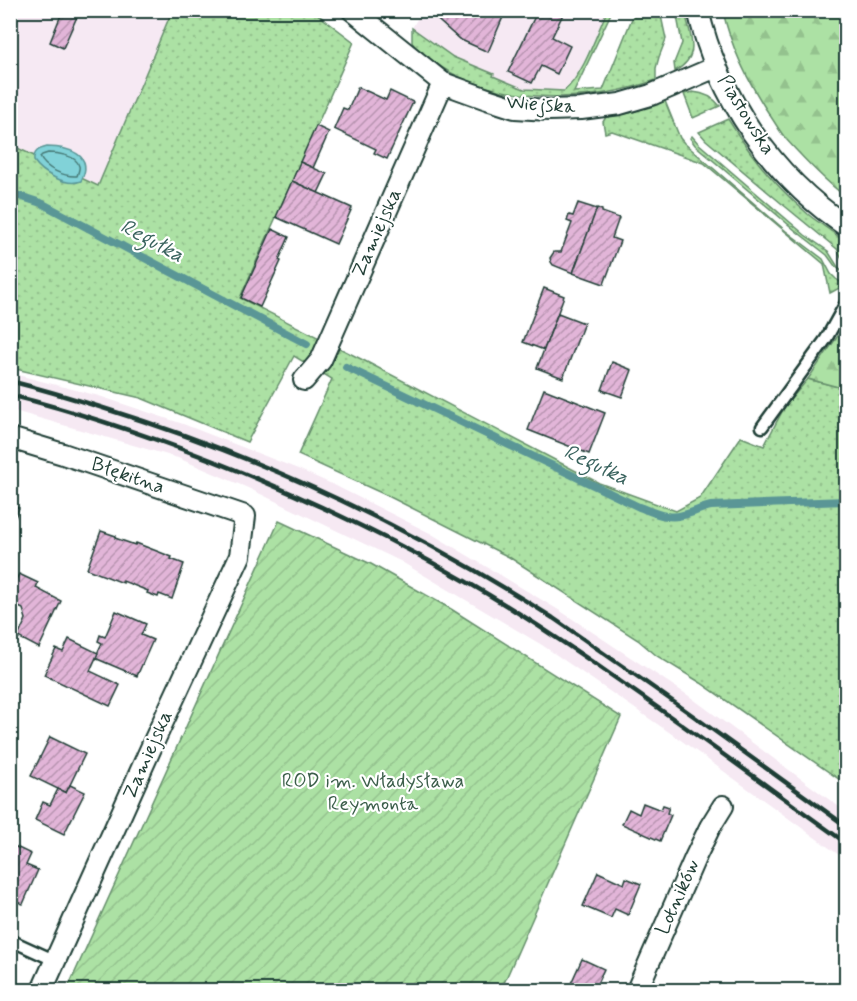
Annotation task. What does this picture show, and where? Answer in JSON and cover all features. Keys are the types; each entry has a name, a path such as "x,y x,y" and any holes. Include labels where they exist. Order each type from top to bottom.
{"street":[{"name":"Wiejska","path":"352,10 443,83 515,108 581,109 620,104 666,89 716,67"},
{"name":"Piastowska","path":"698,10 716,67 737,109 768,154 793,182 827,213 846,226"},
{"name":"Zamiejska","path":"304,380 321,360 443,83"},
{"name":"Błękitna","path":"10,438 245,516"},
{"name":"Zamiejska","path":"42,990 240,556 245,516"},
{"name":"Lotników","path":"637,990 695,858 710,826 723,806"}],"lane":[{"path":"762,428 826,339 846,303"},
{"path":"10,940 56,961"}],"shaded area":[{"path":"11,11 172,11 98,186 11,145"},
{"path":"422,11 607,11 581,68 571,85 564,91 524,89 453,57 412,28"},
{"path":"10,373 99,396 183,424 298,469 430,533 562,612 689,696 846,812 846,860 682,741 542,645 400,561 248,488 178,458 11,410"}],"green space":[{"path":"172,11 313,11 354,42 240,298 599,483 676,511 700,498 741,437 764,446 785,406 808,379 846,389 846,784 701,683 657,656 638,640 509,557 388,496 298,455 332,379 294,356 247,442 141,398 11,368 11,145 98,186"},
{"path":"607,11 612,11 574,92 603,90 635,11 660,11 666,39 656,68 656,80 598,94 558,97 518,94 473,83 458,76 426,56 412,42 412,28 453,57 524,89 564,91 583,65"},
{"path":"676,11 685,11 692,51 684,65 675,71 674,63 682,43"},
{"path":"723,11 846,11 846,197 808,162 779,130 743,67 731,39"},
{"path":"693,92 708,96 720,106 693,118 684,94"},
{"path":"665,101 684,143 786,231 823,259 831,274 845,285 830,293 824,264 704,163 612,131 605,133 603,122 606,117 630,113"},
{"path":"728,119 755,158 786,194 846,243 846,263 837,249 699,132"},
{"path":"692,136 805,235 828,251 846,275 835,266 827,255 695,145 690,138"},
{"path":"846,324 846,389 808,379"},
{"name":"ROD im. Władysława Reymonta","path":"279,521 371,564 451,609 621,717 501,990 67,990"}],"water":[{"path":"47,147 71,151 82,158 85,164 81,181 68,182 55,178 38,166 34,161 36,153"}],"building":[{"path":"63,10 80,10 63,48 50,42"},
{"path":"431,10 506,10 488,52 459,39 430,13"},
{"path":"538,10 565,10 552,37 570,46 557,74 541,66 532,83 508,72"},
{"path":"358,87 386,100 390,91 413,102 387,159 374,153 376,149 334,129 343,108 348,110"},
{"path":"316,126 329,132 313,168 300,162"},
{"path":"300,162 327,174 318,193 292,181"},
{"path":"292,181 352,208 336,244 276,217"},
{"path":"578,203 597,209 573,273 553,265 550,258 554,252 561,252 572,223 567,221 569,215 573,216"},
{"path":"597,208 619,218 612,238 620,241 604,284 573,273"},
{"path":"272,229 289,237 260,307 241,298"},
{"path":"544,288 564,296 544,350 523,342"},
{"path":"558,313 584,323 563,378 537,368"},
{"path":"612,362 632,370 622,397 602,390"},
{"path":"544,389 605,413 589,454 528,430"},
{"path":"10,504 19,508 10,529"},
{"path":"101,531 172,557 171,559 184,564 172,599 159,594 158,597 123,581 123,583 87,569"},
{"path":"19,574 38,583 36,588 61,601 39,648 18,637 26,619 23,609 10,603 10,591"},
{"path":"116,611 146,624 141,635 153,640 137,676 95,658 102,643 98,641 100,635 105,637"},
{"path":"69,639 98,653 90,671 120,685 110,706 44,675 56,649 63,652"},
{"path":"50,737 85,754 66,793 31,776"},
{"path":"70,785 85,792 64,834 35,820 43,802 50,805 58,789 66,793"},
{"path":"643,803 661,810 663,805 669,807 667,813 671,815 660,841 622,824 629,809 639,814"},
{"path":"10,844 31,854 26,865 38,870 23,904 10,899"},
{"path":"598,872 624,884 626,878 641,884 628,915 615,909 611,918 583,906"},
{"path":"582,959 604,969 594,990 568,990"}],"waterway":[{"name":"Regułka","path":"10,193 41,203 307,344"},
{"name":"Regułka","path":"346,367 639,507 661,515 672,517 711,506 846,501"}],"railway":[{"path":"10,381 162,427 278,472 391,525 446,554 553,618 846,826"},
{"path":"10,395 112,424 211,460 289,492 440,567 512,609 582,655 846,843"}]}
